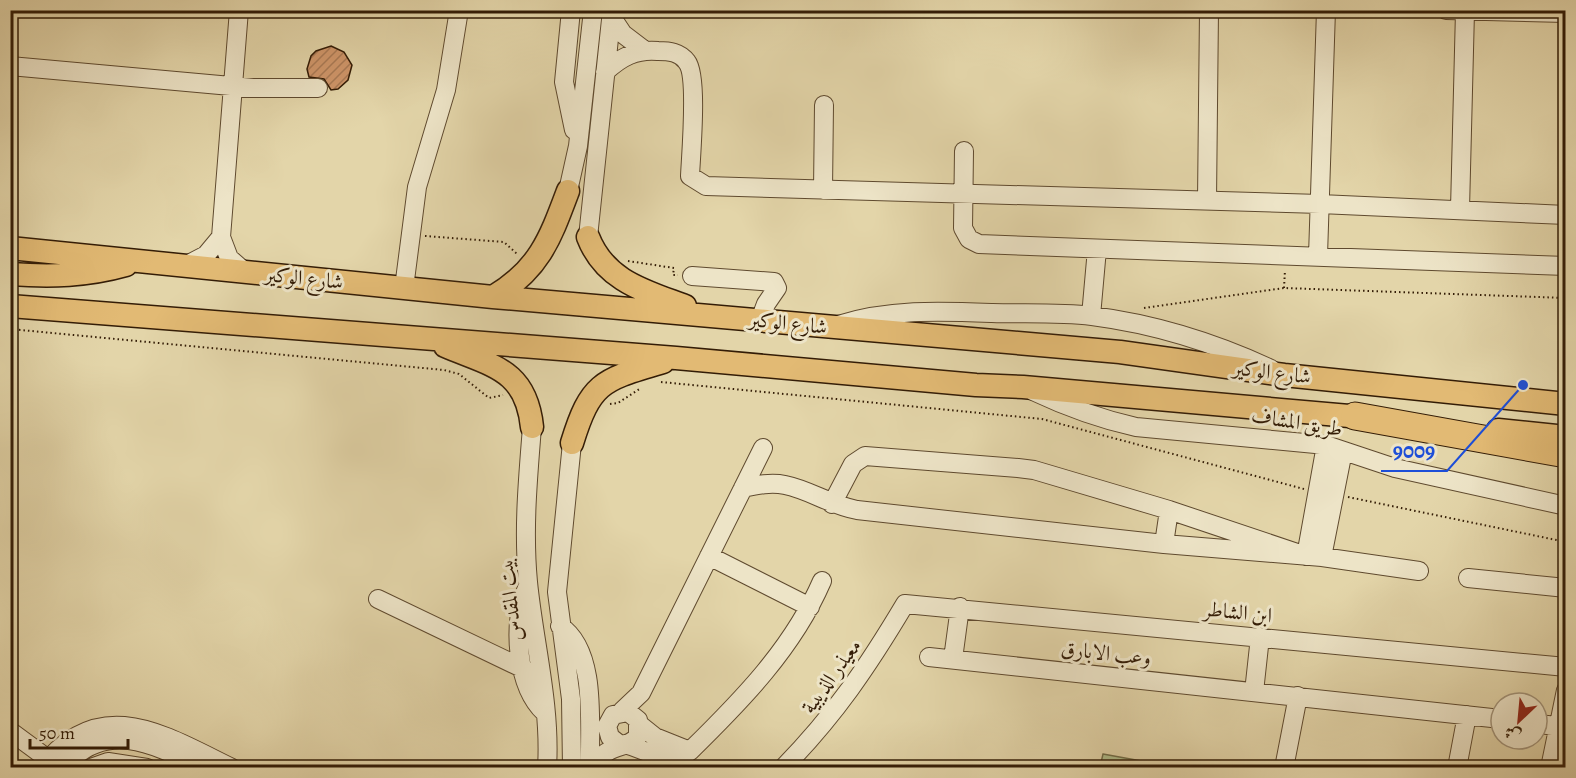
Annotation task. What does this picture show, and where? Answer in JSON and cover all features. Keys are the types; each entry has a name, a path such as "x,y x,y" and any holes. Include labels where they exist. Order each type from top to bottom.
{"highway":[{"path":"1355,416 1566,454"}],"main road":[{"path":"493,297 511,287 531,267 548,242 568,191"},
{"path":"588,237 598,256 612,273 628,284 709,315"},
{"name":"شارع الوكير","path":"10,248 493,297 1120,352 1284,375 1566,404"},
{"path":"10,274 59,277 97,273 139,261"},
{"name":"شارع الوكير","path":"10,306 1023,387 1566,437"},
{"path":"427,338 502,371 516,381 528,398 532,427"},
{"path":"572,443 583,409 602,385 622,374 676,358"}],"street":[{"path":"239,10 221,237 229,258 245,272"},
{"path":"404,288 420,172 451,72 459,10"},
{"path":"571,10 564,82 578,146"},
{"path":"568,191 578,146 593,10"},
{"path":"1207,200 1209,10"},
{"path":"1318,256 1326,10"},
{"path":"1446,10 1566,13"},
{"path":"1460,209 1465,11"},
{"path":"589,30 611,19"},
{"path":"611,19 622,34 644,50"},
{"path":"588,237 611,19"},
{"path":"605,72 620,60 644,50 675,52 684,58 691,68 690,176 695,181 711,187 1207,200 1566,215"},
{"path":"10,66 234,86 318,88"},
{"path":"823,190 824,105"},
{"path":"964,151 963,228 969,238 978,244 1566,266"},
{"path":"185,266 206,255 221,237"},
{"path":"1091,316 1097,249"},
{"path":"692,276 774,282 777,288 766,304 760,320"},
{"path":"830,328 869,316 904,311 1091,316 1161,330 1210,344 1284,375"},
{"name":"طريق المشاف","path":"1023,387 1080,412 1136,427 1334,448 1395,468 1566,506"},
{"name":"بيت المقدس","path":"532,427 526,518 529,585 545,713 547,768"},
{"path":"572,443 558,576 560,626 571,699 572,768"},
{"path":"763,448 641,693 607,726 610,737 622,744 690,751 764,674 810,607 822,581"},
{"path":"1314,557 1334,448"},
{"path":"832,504 853,464 865,456 1034,470 1169,510 1314,557"},
{"path":"743,488 774,483 787,485 832,504 857,510 1164,544 1314,557 1419,571"},
{"path":"1164,544 1169,510"},
{"path":"709,556 810,607"},
{"path":"1468,578 1566,588"},
{"path":"529,585 521,605 518,636 529,693 545,713"},
{"path":"378,599 490,653 509,659 524,669"},
{"name":"ابن الشاطر","path":"905,603 1566,667"},
{"name":"معيذر الذيبية","path":"783,768 811,740 861,677 905,603"},
{"path":"953,659 960,608"},
{"path":"560,626 572,635 581,648 588,692 591,768"},
{"path":"490,653 510,648 518,636"},
{"path":"1254,692 1260,637"},
{"name":"وعب الابارق","path":"929,657 1489,718"},
{"path":"1550,768 1566,690"},
{"path":"588,692 598,702 620,712 628,712 661,748"},
{"path":"591,768 605,752 635,740 641,693"},
{"path":"1284,768 1298,696"},
{"path":"1457,768 1467,715"},
{"path":"50,765 65,743 88,730 114,723 163,735 232,768"},
{"path":"1549,725 1558,726"},
{"path":"10,731 50,765"},
{"path":"50,765 95,743 115,739 152,744 202,768"},
{"path":"91,768 108,762 127,762 147,768"}],"path":[{"path":"411,235 504,242 531,267"},
{"path":"612,273 620,264 634,261 674,268 674,275 692,276"},
{"path":"1137,309 1284,288 1566,298"},
{"path":"10,329 444,370 459,374 489,398 503,395 516,381"},
{"path":"664,382 1042,419 1326,493 1566,543"}],"green space":[{"path":"1103,754 1169,766 1169,767 1100,767"}],"building":[{"path":"331,46 344,52 352,65 348,80 338,89 331,90 324,79 309,77 307,69 311,56 316,51"}],"place":[{"name":"9009","path":"1523,385"}]}
